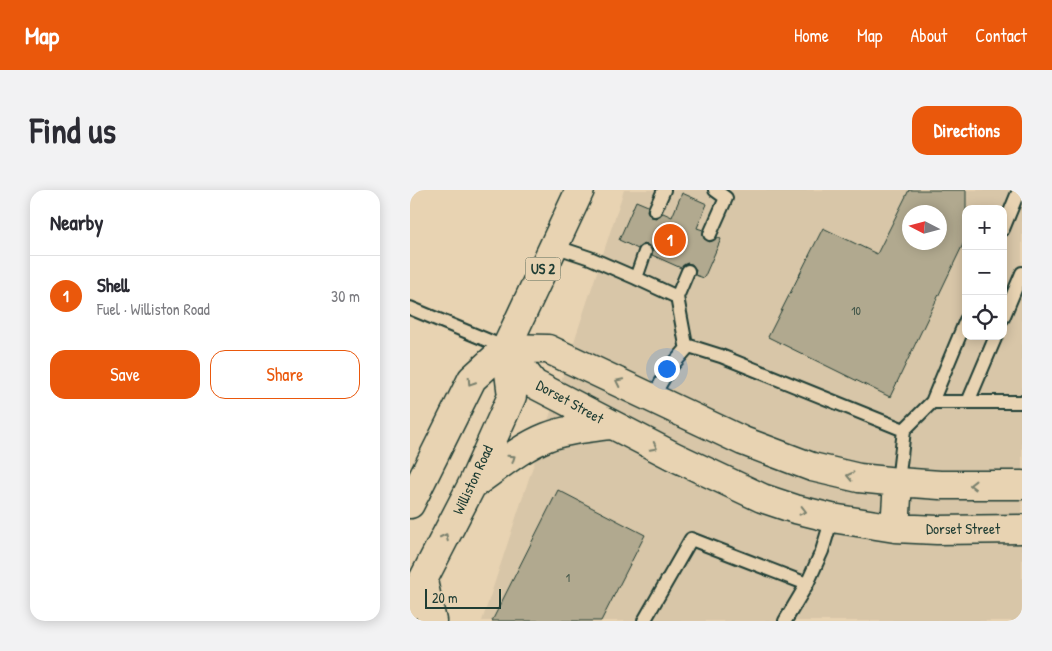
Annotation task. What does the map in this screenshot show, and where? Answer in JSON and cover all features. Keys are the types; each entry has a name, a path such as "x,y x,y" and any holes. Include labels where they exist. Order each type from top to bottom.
{"main road":[{"name":"US 2","path":"412,497 472,379 506,348 580,190"},
{"path":"506,348 548,349 743,441 812,467 859,478 898,482 940,485 1022,485"},
{"name":"Dorset Street","path":"506,348 534,384 611,425 744,490 796,509 832,518 895,528 937,530 1022,529"},
{"name":"Williston Road","path":"410,605 472,485 512,396 506,348"},
{"path":"472,485 526,448 547,437 572,430 611,425"},
{"path":"895,528 898,482"},
{"path":"424,581 432,621"}],"lane":[{"path":"655,210 664,190"},
{"path":"710,234 726,198 714,190"},
{"path":"1007,219 1019,190"},
{"path":"554,246 590,258 677,297"},
{"path":"636,278 645,252"},
{"path":"688,271 677,297 686,345 721,356 904,430"},
{"path":"1007,309 1022,273"},
{"path":"410,308 506,348"},
{"path":"898,482 904,430 932,402 962,330"},
{"path":"968,402 994,340"},
{"path":"652,398 669,369 689,346"},
{"path":"932,402 1022,402"},
{"path":"784,621 807,584 822,551 832,518"},
{"path":"644,621 691,538 807,584"}],"shaded area":[{"path":"624,190 1022,190 1022,621 482,621"}],"building":[{"path":"909,190 966,190 966,205 962,205 962,246 890,397 768,337 823,228 877,254"},
{"path":"682,193 707,204 697,228 703,230 704,239 710,242 717,237 721,239 704,278 695,275 696,270 692,264 687,263 681,268 652,255 653,250 648,245 643,244 638,249 619,240 636,201 648,206 647,211 651,217 656,218 663,213 672,217"},
{"path":"558,490 645,535 601,621 492,621"}],"place":[{"name":"Shell","path":"670,240"}]}
